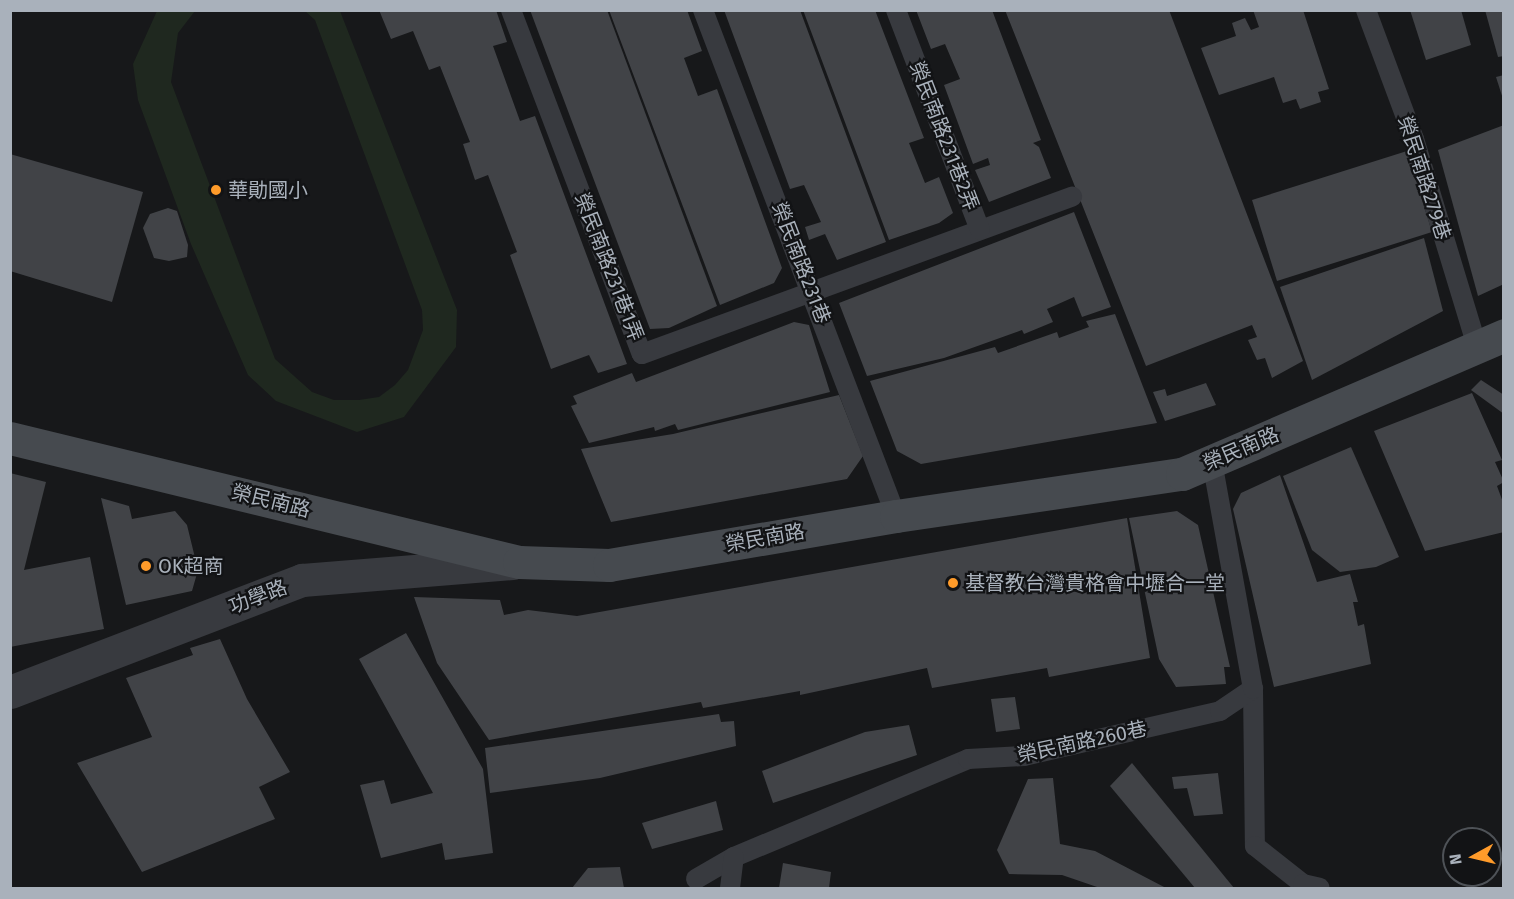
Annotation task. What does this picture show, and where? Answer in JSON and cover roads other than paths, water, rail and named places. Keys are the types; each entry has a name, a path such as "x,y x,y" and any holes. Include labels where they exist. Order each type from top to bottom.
{"street":[{"name":"榮民南路","path":"10,438 519,562 609,565 896,516 1182,474 1490,341"},
{"name":"功學路","path":"10,692 302,580 519,562"}],"lane":[{"name":"榮民南路231巷1弄","path":"511,10 642,354 812,292"},
{"name":"榮民南路231巷","path":"703,10 896,516"},
{"name":"榮民南路231巷2弄","path":"812,292 980,230 896,10"},
{"name":"榮民南路279巷","path":"1366,10 1490,341"},
{"path":"980,230 1072,197"},
{"path":"1212,461 1253,688 1255,846 1303,884 1320,888"},
{"name":"榮民南路260巷","path":"696,879 734,857 968,759 1024,756 1220,711 1253,688"},
{"path":"730,888 734,857"}],"place":[{"name":"華勛國小","path":"216,190"},
{"name":"OK超商","path":"146,566"},
{"name":"基督教台灣貴格會中壢合一堂","path":"953,583"}]}
